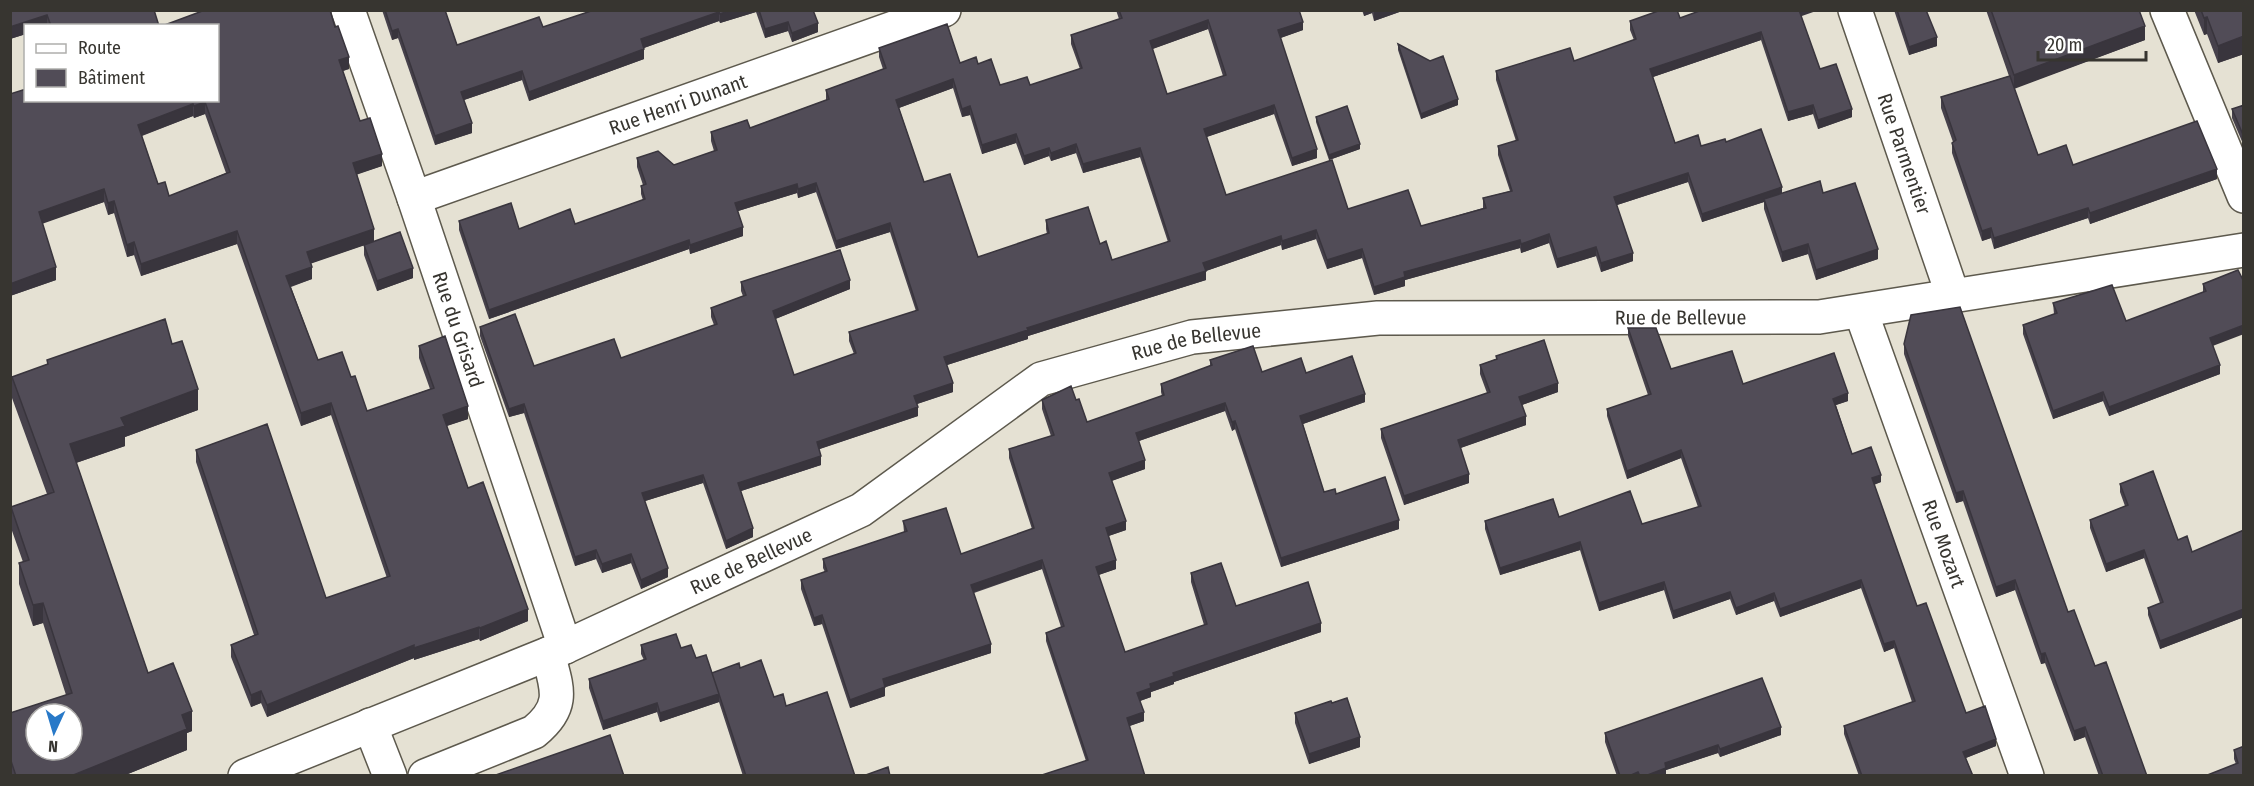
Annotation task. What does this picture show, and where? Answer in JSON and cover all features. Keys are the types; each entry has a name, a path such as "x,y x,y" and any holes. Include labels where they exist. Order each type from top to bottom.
{"street":[{"name":"Rue du Grisard","path":"348,10 414,198 557,651 558,695 553,712 546,723 534,732 425,776"},
{"name":"Rue Henri Dunant","path":"414,198 944,10"},
{"name":"Rue Parmentier","path":"1855,10 1953,296"},
{"path":"2167,10 2244,196"},
{"name":"Rue de Bellevue","path":"245,776 557,651 861,510 1041,379 1192,337 1378,318 1819,317 1953,296 2241,257"},
{"name":"Rue Mozart","path":"1862,312 2027,776"},
{"path":"370,725 390,776"}],"building":[{"path":"10,10 154,10 158,24 50,24 47,15 10,27"},
{"path":"205,10 330,10 349,57 339,60 360,121 370,118 382,154 353,163 374,229 307,252 312,267 286,276 318,360 342,352 351,377 355,376 367,411 434,388 419,346 445,336 468,406 443,415 468,488 483,482 528,609 480,628 414,648 414,645 267,705 261,691 251,695 231,645 258,634 196,450 267,424 326,598 390,576 331,403 301,413 237,231 141,264 134,242 127,245 114,201 108,203 104,189 39,212 56,267 10,284 10,94 24,90 24,102 205,102 219,102 219,24 167,24","holes":["205,102 230,172 169,196 165,182 158,184 138,125 193,104 194,106"]},
{"path":"385,10 445,10 457,45 539,17 543,27 594,10 731,10 641,39 644,49 529,92 522,71 461,92 472,123 435,136 398,29 392,31"},
{"path":"759,10 813,10 818,23 792,33 788,22 765,29"},
{"path":"1119,10 1299,10 1303,22 1278,30 1317,149 1292,158 1274,105 1204,129 1226,195 1332,160 1348,209 1408,190 1421,226 1486,208 1483,198 1512,191 1498,146 1518,140 1496,71 1570,48 1574,61 1636,39 1630,21 1661,10 1677,10 1680,18 1702,10 1799,10 1820,69 1836,64 1852,109 1818,120 1813,105 1788,112 1761,32 1650,69 1675,143 1698,135 1701,146 1725,139 1726,142 1761,129 1782,187 1702,214 1688,173 1614,197 1633,253 1601,263 1596,247 1557,259 1549,234 1521,244 1520,240 1404,272 1405,277 1374,287 1362,249 1327,260 1316,230 1282,241 1281,236 1203,263 1206,271 944,357 953,383 914,396 918,407 817,442 821,456 738,483 753,528 726,541 703,475 642,493 668,568 641,580 631,554 602,564 596,550 575,557 524,404 509,409 480,327 515,314 534,366 614,339 621,358 717,324 711,308 746,295 741,282 840,250 850,280 773,311 794,375 856,353 849,332 918,310 890,223 836,241 816,183 798,189 797,184 735,203 743,227 690,245 689,240 489,310 459,221 511,203 519,229 570,209 575,224 645,199 641,186 646,184 637,158 658,151 674,165 717,150 711,132 747,120 750,128 829,99 826,90 886,68 879,48 947,24 960,63 976,57 978,64 991,59 1000,85 1027,77 1030,85 1082,68 1071,35 1122,18","holes":["1208,20 1226,75 1167,94 1150,41","953,79 962,109 970,106 982,145 1016,134 1024,156 1049,148 1051,153 1076,144 1083,164 1140,148 1170,241 1112,260 1106,241 1100,244 1088,207 1046,220 1049,233 978,257 950,174 924,182 896,100"]},
{"path":"1897,10 1926,10 1937,37 1909,47"},
{"path":"1991,10 2139,10 2145,26 2014,75"},
{"path":"2201,10 2244,10 2244,36 2218,46 2207,17 2204,18"},
{"path":"1398,44 1430,61 1443,56 1458,99 1421,114"},
{"path":"2010,76 2038,155 2066,145 2073,165 2197,121 2217,169 2090,213 2088,208 1994,238 1991,228 1982,231 1952,143 1956,140 1941,97"},
{"path":"2244,105 2244,137 2232,109"},
{"path":"1347,106 1360,144 1329,155 1316,117"},
{"path":"1820,181 1823,193 1855,183 1878,249 1816,270 1808,244 1782,252 1764,199"},
{"path":"400,232 413,268 377,281 364,245"},
{"path":"2238,270 2244,282 2244,325 2210,338 2220,365 2109,407 2103,392 2053,411 2023,325 2057,313 2053,303 2112,285 2126,321 2206,291 2203,284"},
{"path":"1960,307 2068,612 2074,610 2095,666 2106,662 2147,776 2103,776 2085,727 2074,731 2045,653 2041,654 2015,580 1996,587 1963,491 1956,493 1904,344 1911,315"},
{"path":"165,319 172,344 182,341 198,389 121,418 125,426 70,444 148,673 173,663 192,711 182,715 187,729 71,776 16,776 10,758 10,713 24,708 24,762 84,762 84,702 44,702 72,693 43,603 33,605 19,563 29,560 11,507 54,492 12,377 48,364 47,360"},
{"path":"1628,328 1656,328 1671,369 1732,351 1743,384 1834,353 1848,393 1833,399 1852,454 1871,447 1881,475 1872,478 1917,606 1926,603 1966,713 1985,706 1996,739 1963,752 1973,776 1862,776 1844,726 1915,701 1894,641 1884,644 1861,580 1780,609 1774,593 1736,608 1730,592 1673,611 1664,582 1599,603 1580,542 1500,568 1485,521 1553,499 1559,517 1630,491 1642,524 1701,506 1681,450 1627,471 1607,409 1651,394"},
{"path":"1544,340 1558,383 1519,397 1526,416 1458,440 1469,474 1404,496 1381,429 1490,392 1480,365 1497,359 1496,356"},
{"path":"1253,346 1262,372 1301,358 1306,373 1352,356 1365,394 1300,416 1324,492 1335,489 1336,494 1385,477 1399,520 1281,558 1235,421 1232,422 1225,403 1136,433 1145,460 1109,473 1126,521 1106,528 1116,560 1096,567 1125,652 1207,624 1191,573 1221,563 1236,606 1308,582 1321,623 1173,673 1174,676 1150,684 1151,688 1137,693 1144,712 1127,718 1145,776 1039,776 1088,760 1046,633 1064,626 1042,560 971,585 991,644 883,679 885,687 850,700 822,615 814,618 801,580 827,571 823,559 907,531 903,521 946,508 961,554 1034,528 1009,449 1054,435 1042,400 1071,386 1076,400 1079,399 1087,422 1164,395 1161,384 1212,365 1210,360"},
{"path":"2153,471 2178,540 2187,536 2192,552 2244,530 2244,609 2160,641 2148,608 2163,602 2144,550 2106,564 2090,520 2128,505 2120,484"},
{"path":"676,634 681,648 691,645 696,658 706,655 719,694 660,713 657,703 603,721 589,679 646,659 641,645"},
{"path":"761,660 774,697 783,694 786,706 827,692 855,776 746,776 712,673 739,663 740,668"},
{"path":"1762,678 1781,727 1720,749 1718,745 1665,763 1666,768 1645,776 1640,776 1638,772 1629,776 1620,776 1605,733"},
{"path":"1347,698 1360,737 1309,754 1295,713"},
{"path":"610,735 624,776 493,776"},
{"path":"2244,746 2244,776 2205,776 2238,763 2234,750"},
{"path":"888,767 890,776 863,776"}]}
